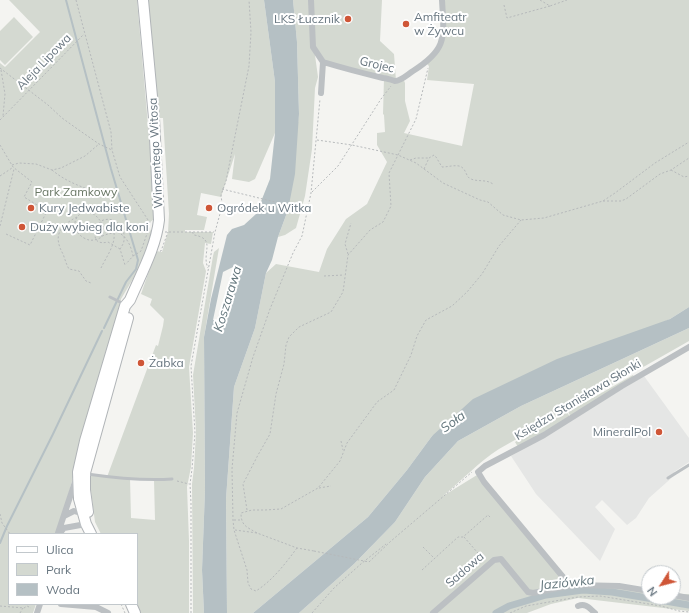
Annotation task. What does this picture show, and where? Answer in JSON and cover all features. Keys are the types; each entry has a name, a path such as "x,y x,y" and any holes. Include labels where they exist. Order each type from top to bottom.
{"main road":[{"name":"Wincentego Witosa","path":"86,518 79,498 82,473 130,310 125,302 152,248 158,229 159,220 154,118 143,0"},
{"path":"86,518 90,533"},
{"path":"86,518 96,533"}],"street":[{"path":"311,0 314,47 323,62 321,93"},
{"name":"Grojec","path":"323,62 363,74 396,81 432,58 441,42 443,32 442,0"},
{"name":"Księdza Stanisława Słonki","path":"478,472 485,466 544,435 622,386 689,347"},
{"path":"478,472 484,482 563,577 574,585"},
{"path":"58,533 82,473"},
{"path":"64,516 74,511 86,518"},
{"path":"59,533 64,528 86,518"},
{"name":"Sadowa","path":"433,613 494,560 501,559 528,592 533,593 574,585 619,586 641,590"},
{"path":"578,606 583,604 587,605 595,613"},
{"path":"73,605 96,607 108,613"}],"lane":[{"path":"110,297 125,302"},
{"path":"668,478 689,465"},
{"path":"82,473 107,477 157,480 172,479"}],"path":[{"path":"76,0 111,132 112,150 120,177 152,225 148,229 141,250 135,254 126,265 120,249 108,242 101,243 96,240 86,239 79,235 75,226 77,217"},
{"path":"191,613 190,484 195,433 192,366 214,232 221,210 222,203 220,195 226,181 249,66 251,32 249,0"},
{"path":"540,0 550,6"},
{"path":"504,5 507,18 567,0"},
{"name":"Aleja Lipowa","path":"0,120 84,33"},
{"path":"247,510 243,484 270,434 276,394 284,364 287,341 299,327 331,312 343,292 344,274 348,255 370,230 383,222 391,206 389,173 416,119 429,65 426,63"},
{"path":"1,69 48,105 62,118 99,144 112,150"},
{"path":"1,69 5,94 3,117"},
{"path":"312,193 338,166 381,100 396,81"},
{"path":"297,548 278,573 256,590 251,589 248,583 247,570 234,530 232,468 238,413 253,357 293,253 302,236 312,193 321,93"},
{"path":"316,140 352,145 398,155 424,169 443,183 480,200 488,202 503,215 521,220 544,218 603,201 615,194 655,163 689,142"},
{"path":"52,170 61,168 86,156 99,144"},
{"path":"0,145 13,168 32,182 24,197 47,211 30,245 6,234"},
{"path":"410,161 416,158 429,158 434,155 442,167 460,166 464,169 468,178 473,180 482,180 493,184"},
{"path":"424,169 429,158"},
{"path":"603,201 621,201 626,199 660,174 671,170 689,158"},
{"path":"11,165 19,163 36,164 52,170 62,178 77,186 113,197"},
{"path":"0,176 13,168"},
{"path":"0,226 13,168"},
{"path":"671,170 684,177 689,176"},
{"path":"222,189 308,210"},
{"path":"91,283 86,281 79,271 69,269 59,247 59,232 66,223 81,213 88,211 95,215 104,228"},
{"path":"96,240 95,231 101,222 109,219 117,222 123,230 124,240 120,249"},
{"path":"318,488 340,461 350,437 377,402 394,390 417,336 426,320 452,306 467,292 482,274 499,246 521,220"},
{"path":"348,255 344,244 351,223"},
{"path":"104,228 110,228 114,232"},
{"path":"102,237 100,233 104,228"},
{"path":"162,231 214,232"},
{"path":"192,231 194,235 203,237 207,242 208,249 205,260 208,268"},
{"path":"96,240 114,232 121,233 130,244 133,256"},
{"path":"101,268 113,245 114,232"},
{"path":"324,276 344,274"},
{"path":"341,441 344,451"},
{"path":"234,530 257,533 297,548 368,562 470,472 474,470 478,472"},
{"path":"172,479 190,484"},
{"path":"257,533 244,524 241,520 241,514 247,510 281,509 318,488 331,486"},
{"path":"0,514 2,523 10,533"},
{"path":"422,570 458,537 463,537 488,515 491,518"},
{"path":"233,520 241,520"},
{"path":"463,537 488,565"},
{"path":"312,613 334,588 362,563 391,541"},
{"path":"423,547 435,559"},
{"path":"510,613 526,606 578,597 600,596 689,612"},
{"path":"20,613 27,605 37,612"},
{"path":"0,606 24,608"}],"shaded area":[{"path":"644,376 689,438 689,462 674,472 676,474 649,498 636,518 627,525 602,500 595,507 615,529 600,561 536,494 511,456"}],"green space":[{"name":"Park Zamkowy","path":"9,0 137,0 152,171 154,219 148,224 152,234 140,267 121,299 113,335 56,533 8,533 8,605 36,605 33,613 0,613 0,63 5,67 40,32"},
{"path":"148,0 264,0 275,82 275,133 255,179 249,182 232,179 235,154 221,197 201,193 197,215 207,217 204,230 185,230 185,232 213,232 211,244 205,243 203,263 206,271 189,367 193,433 191,467 187,487 189,613 140,613 136,605 138,605 138,533 100,533 95,522 89,475 107,477 156,345 158,346 163,326 164,319 150,305 152,299 141,294 156,251 162,252 168,232 169,214 163,118 159,118","holes":["130,478 154,480 155,520 131,518"]},
{"path":"293,0 382,0 380,41 394,54 396,81 403,78 405,83 405,101 410,121 404,133 462,146 474,84 427,80 429,66 426,63 441,43 442,0 689,0 689,307 670,319 432,436 407,470 368,517 253,613 227,613 226,499 234,387 255,328 266,273 276,264 319,272 327,249 346,219 367,204 387,162 377,145 377,133 385,132 383,114 384,78 323,62 314,48 318,77 315,88 312,149 305,196 296,228 285,235 278,237 288,210 299,114 297,42"},
{"path":"14,17 33,37 5,65 0,60 0,31"},
{"path":"219,248 204,337 205,490 202,570 204,613 193,613 192,484 196,432 193,375 213,256 214,252"},
{"path":"689,328 689,341 499,449 478,465 443,496 477,475 574,585 641,590 641,605 681,605 681,595 689,594 689,611 578,598 551,604 527,613 299,613 354,564 395,522 425,477 458,441 521,406"},
{"path":"633,375 634,377 571,417 568,412"},
{"path":"567,412 570,417 518,447 515,442"}],"water":[{"name":"Koszarawa","path":"264,0 293,0 297,42 299,114 295,174 288,210 278,237 272,260 266,273 255,328 234,387 226,499 227,613 204,613 202,570 205,490 204,337 211,299 227,235 232,229 244,225 256,214 270,179 275,133 275,82","holes":["233,267 235,269 236,277 220,317 217,320 213,320 223,272"]},
{"name":"Soła","path":"689,307 689,328 521,406 458,441 425,477 395,522 354,564 299,613 253,613 368,517 407,470 432,436 473,399 557,359 670,319"}],"waterway":[{"path":"66,0 111,169 138,260 136,269 126,282 104,328"},
{"path":"0,543 102,331"},
{"name":"Jaziówka","path":"496,613 509,606 546,595 583,590 612,592 689,605"}],"place":[{"name":"LKS Łucznik","path":"348,19"},
{"name":"Amfiteatr w Żywcu","path":"406,24"},
{"name":"Kury Jedwabiste","path":"31,208"},
{"name":"Ogródek u Witka","path":"209,208"},
{"name":"Duży wybieg dla koni","path":"22,227"},
{"name":"Żabka","path":"141,363"},
{"name":"MineralPol","path":"659,432"}]}
